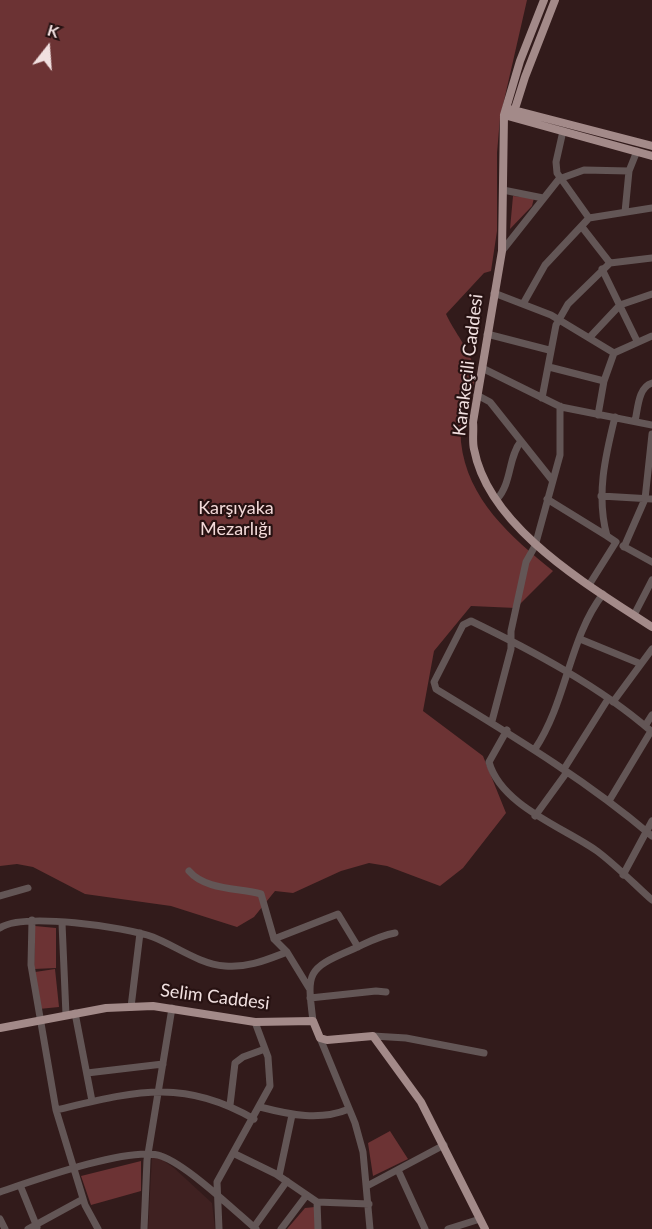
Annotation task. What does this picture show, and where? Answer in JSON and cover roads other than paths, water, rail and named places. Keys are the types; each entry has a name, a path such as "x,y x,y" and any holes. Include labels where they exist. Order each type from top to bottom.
{"main road":[{"name":"Karakeçili Caddesi","path":"544,0 509,113 505,136 501,251 473,422 474,450 497,499 535,546 652,627"},
{"name":"Karakeçili Caddesi","path":"509,113 555,0"},
{"path":"509,113 652,156"},
{"path":"509,113 652,146"},
{"name":"Selim Caddesi","path":"0,1028 70,1014 131,1006 172,1008 255,1022 313,1021"},
{"path":"313,1021 320,1038 327,1040 373,1036 421,1102 485,1229"}],"street":[{"path":"563,131 556,162 559,179 589,218"},
{"path":"625,212 629,171 636,151"},
{"path":"501,251 559,179 584,171 629,171"},
{"path":"503,190 543,198"},
{"path":"523,304 545,265 589,218 652,208"},
{"path":"582,226 610,263"},
{"path":"543,398 549,367 549,350 558,319 610,263 652,258"},
{"path":"602,269 637,341"},
{"path":"494,293 558,319 614,353"},
{"path":"590,338 620,305 652,294"},
{"path":"487,334 549,350"},
{"path":"598,415 604,381 614,353 652,336"},
{"path":"549,367 604,381"},
{"path":"482,368 560,406 652,425"},
{"path":"635,421 642,390 646,385 652,383"},
{"path":"477,395 490,402 552,480"},
{"path":"492,722 511,649 510,640 526,562 535,546 561,446 560,406"},
{"path":"607,536 600,513 601,496 615,417"},
{"path":"624,547 649,499 648,455 652,434"},
{"path":"497,499 504,488 516,448 521,441"},
{"path":"601,496 649,499"},
{"path":"547,499 652,562"},
{"path":"589,585 616,542"},
{"path":"634,615 652,580"},
{"path":"535,749 558,706 580,639 595,605 603,594"},
{"path":"649,729 611,700 510,640 471,621 466,622 434,682 436,689 507,730 609,801 650,834"},
{"path":"580,639 641,664"},
{"path":"535,816 611,700 652,648"},
{"path":"609,801 649,729 652,715"},
{"path":"507,730 491,758 490,765 503,785 535,816 597,851 652,900"},
{"path":"623,875 650,834 652,821"},
{"path":"189,871 193,876 222,887 261,894 274,939 287,952 309,988"},
{"path":"0,896 28,888"},
{"path":"274,939 338,914 358,947"},
{"path":"0,928 10,922 32,920 140,933 197,958 223,966 253,965 287,952"},
{"path":"32,920 31,965 56,1110 83,1199 98,1229"},
{"path":"62,923 70,1014 87,1073 92,1101"},
{"path":"131,1006 140,933"},
{"path":"313,1021 309,988 316,968 324,961 358,947 376,936 395,933"},
{"path":"310,998 386,992"},
{"path":"144,1229 148,1153 172,1008"},
{"path":"219,1229 216,1194 218,1182 270,1086 265,1049 255,1022"},
{"path":"373,1036 406,1038 484,1053"},
{"path":"320,1038 349,1109 363,1152 370,1229"},
{"path":"230,1105 235,1063 243,1057 265,1049"},
{"path":"87,1073 163,1064"},
{"path":"56,1110 141,1092 190,1093 230,1105 254,1119"},
{"path":"260,1107 292,1115 331,1116 349,1109"},
{"path":"279,1176 292,1115"},
{"path":"367,1186 444,1145"},
{"path":"0,1192 73,1168 132,1154 148,1153 169,1160 216,1194 255,1228 287,1181"},
{"path":"235,1154 279,1176 317,1202 369,1204"},
{"path":"398,1170 425,1229"},
{"path":"20,1185 37,1227"},
{"path":"281,1229 306,1196"},
{"path":"28,1229 37,1227 83,1199"},
{"path":"317,1202 318,1229"},
{"path":"0,1219 5,1229"},
{"path":"448,1229 458,1228 480,1219"}],"park label":[{"name":"Karşıyaka Mezarlığı","path":"236,518"}]}
